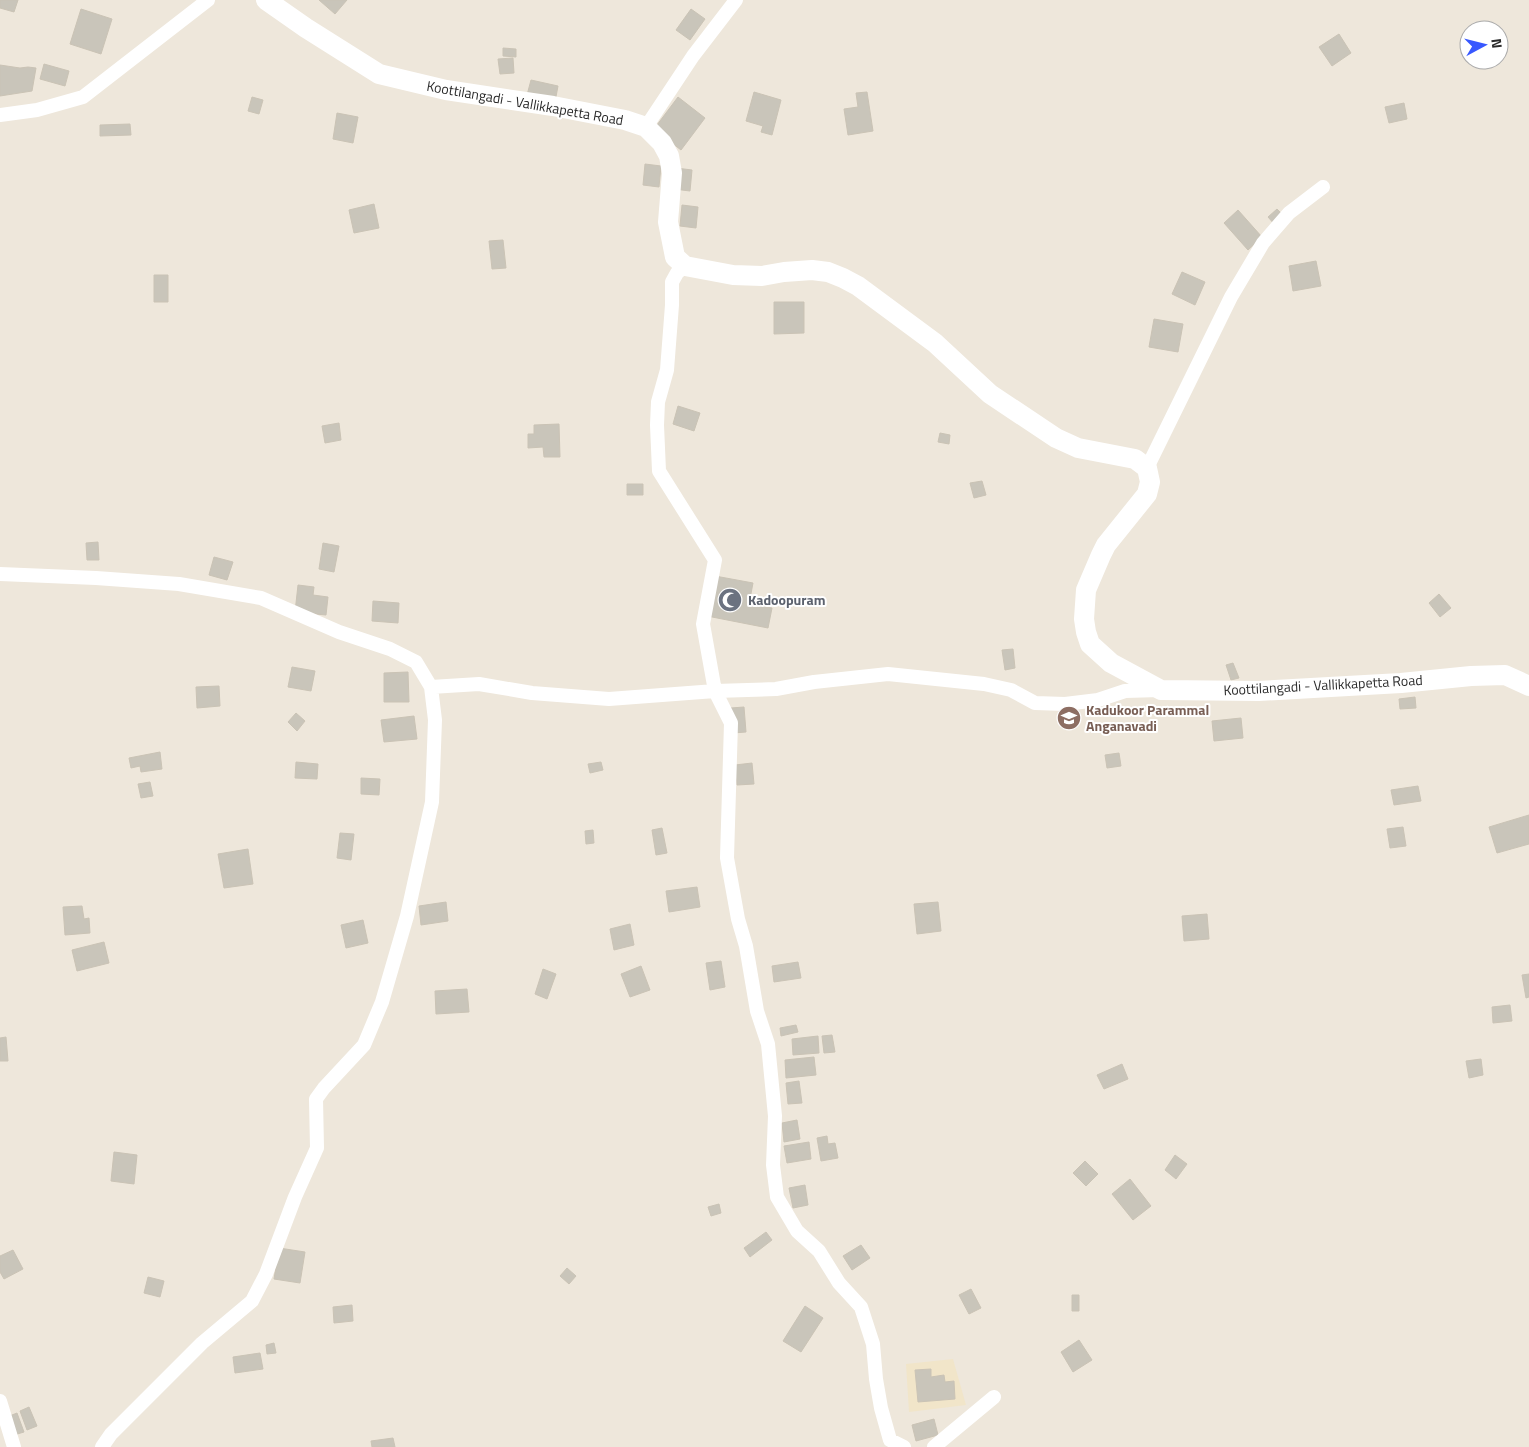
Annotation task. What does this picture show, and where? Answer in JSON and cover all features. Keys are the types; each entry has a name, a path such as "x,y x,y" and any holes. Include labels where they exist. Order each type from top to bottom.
{"main road":[{"name":"Koottilangadi - Vallikkapetta Road","path":"266,0 306,28 379,74 446,90 554,106 625,120 646,128 662,143 670,156 672,173 668,222 675,257 685,266"},
{"path":"685,266 733,276 762,276 812,270 828,272 843,278 858,286 935,343 990,394 1056,438 1078,448 1135,459 1147,468"},
{"name":"Koottilangadi - Vallikkapetta Road","path":"1147,468 1150,482 1147,494 1101,555 1086,590 1084,619 1090,644 1111,663 1160,690 1259,691 1401,684 1471,676 1505,675 1529,686"}],"street":[{"path":"0,115 36,110 83,97 208,0"},
{"path":"646,128 730,3"},
{"path":"1147,468 1232,297 1263,243 1289,213 1323,187"},
{"path":"685,266 677,273 672,282 667,370 658,402 659,471 715,560 703,624 715,691 731,723 727,858 738,919 746,946 757,1011 768,1044 775,1116 773,1165 777,1197 796,1231 819,1251 839,1283 861,1307 873,1344 876,1380 890,1440 904,1447"},
{"path":"0,574 179,584 262,598 339,632 390,649 416,662 432,687 434,720 432,802 407,916 382,1002 364,1045 316,1099 317,1148 295,1197 266,1274 252,1301 202,1343 111,1434 102,1447"},
{"path":"432,687 478,684 532,693 609,699 715,691 776,689 814,682 888,674 984,684 1010,690 1035,704 1065,704 1098,700 1125,691 1160,690"},
{"path":"934,1447 994,1397"},
{"path":"0,1400 14,1447"}],"shaded area":[{"path":"953,1359 966,1405 909,1412 906,1364"}],"building":[{"path":"0,0 18,0 14,12 0,8"},
{"path":"319,0 347,0 335,14"},
{"path":"81,9 112,19 101,54 70,44"},
{"path":"691,9 705,19 690,40 676,30"},
{"path":"1339,34 1351,53 1332,66 1319,47"},
{"path":"503,48 516,49 516,57 503,56"},
{"path":"513,58 514,73 500,74 498,59"},
{"path":"44,64 69,71 65,86 40,79"},
{"path":"0,65 36,68 32,91 0,96"},
{"path":"531,80 558,86 555,102 527,95"},
{"path":"754,92 781,100 772,135 761,132 763,126 746,121"},
{"path":"867,92 873,131 848,135 844,109 858,107 856,93"},
{"path":"252,97 263,100 259,114 248,111"},
{"path":"678,97 705,118 681,150 654,129"},
{"path":"1404,103 1407,119 1389,123 1385,107"},
{"path":"337,113 358,117 353,143 333,139"},
{"path":"130,124 131,135 100,136 100,125"},
{"path":"645,164 661,166 659,187 643,185"},
{"path":"676,168 692,170 690,191 674,189"},
{"path":"374,204 379,228 354,233 349,210"},
{"path":"682,205 698,207 696,228 680,226"},
{"path":"1277,209 1284,216 1275,225 1268,217"},
{"path":"1238,210 1262,237 1248,250 1224,223"},
{"path":"503,240 506,268 492,269 489,241"},
{"path":"1316,261 1321,286 1293,291 1289,266"},
{"path":"1182,272 1205,282 1195,305 1172,294"},
{"path":"154,275 168,275 168,302 154,302"},
{"path":"774,302 804,302 804,333 774,334"},
{"path":"1154,319 1183,324 1178,352 1149,347"},
{"path":"678,406 700,413 694,431 673,424"},
{"path":"339,423 341,440 325,443 322,426"},
{"path":"559,424 560,457 544,457 543,447 528,448 528,434 534,434 534,425"},
{"path":"940,433 950,435 949,444 938,442"},
{"path":"982,481 986,495 974,498 970,483"},
{"path":"627,484 643,484 643,495 627,495"},
{"path":"98,542 99,560 87,560 86,543"},
{"path":"323,543 339,546 334,572 319,569"},
{"path":"214,557 233,562 227,580 209,575"},
{"name":"Kadoopuram","path":"715,576 753,583 749,604 772,608 768,628 707,616"},
{"path":"298,585 314,587 313,595 328,597 326,615 295,612"},
{"path":"1439,594 1451,608 1440,617 1429,603"},
{"path":"373,601 399,603 398,623 372,621"},
{"path":"1013,649 1015,668 1005,670 1002,650"},
{"path":"1233,663 1239,678 1231,680 1226,665"},
{"path":"292,667 315,671 311,691 288,687"},
{"path":"408,672 409,702 384,702 384,673"},
{"path":"219,686 220,706 197,708 196,687"},
{"path":"1415,697 1416,708 1400,709 1399,699"},
{"path":"744,707 746,732 733,733 731,708"},
{"path":"296,713 305,721 297,731 288,722"},
{"path":"414,716 417,739 384,742 381,720"},
{"path":"1241,718 1243,738 1214,741 1212,721"},
{"path":"160,752 162,769 141,772 140,766 131,768 129,758"},
{"path":"1119,753 1121,766 1107,768 1105,755"},
{"path":"296,762 318,764 317,779 295,778"},
{"path":"601,762 603,770 590,773 588,764"},
{"path":"752,763 754,784 737,785 735,765"},
{"path":"361,778 380,779 379,795 361,794"},
{"path":"150,782 153,796 141,798 138,784"},
{"path":"1418,786 1421,801 1394,805 1391,790"},
{"path":"1529,815 1529,844 1497,853 1489,827"},
{"path":"1403,827 1406,846 1390,848 1387,829"},
{"path":"662,828 667,853 656,855 652,830"},
{"path":"593,830 594,843 586,844 585,831"},
{"path":"340,833 354,834 351,860 337,858"},
{"path":"248,849 253,884 224,888 218,854"},
{"path":"697,887 700,907 669,912 666,891"},
{"path":"446,902 448,921 421,925 419,906"},
{"path":"938,902 941,931 917,934 914,904"},
{"path":"82,906 84,919 89,918 90,933 65,935 63,907"},
{"path":"1207,914 1209,939 1184,941 1182,916"},
{"path":"363,920 368,943 346,948 341,925"},
{"path":"630,924 634,945 614,950 610,929"},
{"path":"104,942 109,963 77,971 72,950"},
{"path":"721,961 725,987 710,990 706,963"},
{"path":"798,962 801,978 774,982 772,966"},
{"path":"641,966 650,990 630,997 621,974"},
{"path":"543,969 556,974 547,999 535,994"},
{"path":"1529,974 1529,997 1526,998 1522,975"},
{"path":"467,989 469,1012 436,1014 435,991"},
{"path":"1510,1005 1512,1021 1493,1023 1492,1007"},
{"path":"796,1025 798,1032 781,1036 780,1028"},
{"path":"832,1035 835,1052 824,1053 822,1036"},
{"path":"818,1036 819,1053 793,1055 792,1039"},
{"path":"6,1037 8,1061 0,1061 0,1038"},
{"path":"814,1057 816,1075 786,1078 785,1060"},
{"path":"1481,1059 1483,1075 1469,1078 1466,1061"},
{"path":"1122,1064 1128,1079 1104,1089 1097,1075"},
{"path":"799,1081 802,1103 788,1104 786,1083"},
{"path":"797,1120 800,1139 784,1142 782,1123"},
{"path":"827,1136 828,1144 835,1143 838,1158 821,1161 817,1138"},
{"path":"809,1142 811,1159 787,1163 784,1146"},
{"path":"114,1152 137,1155 134,1184 111,1181"},
{"path":"1175,1155 1187,1164 1176,1179 1165,1170"},
{"path":"1085,1161 1098,1174 1086,1186 1073,1173"},
{"path":"1130,1179 1151,1206 1133,1220 1112,1194"},
{"path":"805,1185 808,1205 793,1208 789,1188"},
{"path":"719,1204 721,1213 711,1216 708,1207"},
{"path":"766,1232 772,1240 750,1257 744,1248"},
{"path":"861,1245 870,1258 852,1270 843,1256"},
{"path":"279,1248 305,1252 300,1283 274,1279"},
{"path":"13,1250 23,1269 4,1279 0,1272 0,1256"},
{"path":"567,1268 576,1276 569,1284 560,1276"},
{"path":"148,1277 164,1281 160,1297 144,1293"},
{"path":"971,1289 981,1308 969,1314 959,1295"},
{"path":"1072,1295 1079,1295 1079,1311 1072,1311"},
{"path":"352,1305 353,1321 334,1323 333,1307"},
{"path":"805,1306 823,1318 801,1352 783,1341"},
{"path":"1079,1340 1092,1360 1073,1372 1061,1352"},
{"path":"274,1343 276,1353 267,1354 266,1345"},
{"path":"260,1353 263,1369 235,1373 233,1357"},
{"path":"931,1369 931,1377 944,1375 945,1382 954,1381 955,1399 918,1402 915,1370"},
{"path":"29,1407 37,1426 27,1430 20,1411"},
{"path":"17,1413 24,1432 14,1435 7,1417"},
{"path":"934,1419 938,1435 916,1441 912,1425"},
{"path":"393,1438 395,1447 372,1447 371,1441"}],"place":[{"name":"Kadoopuram","path":"730,600"},
{"name":"Kadukoor Parammal Anganavadi","path":"1069,718"}]}
